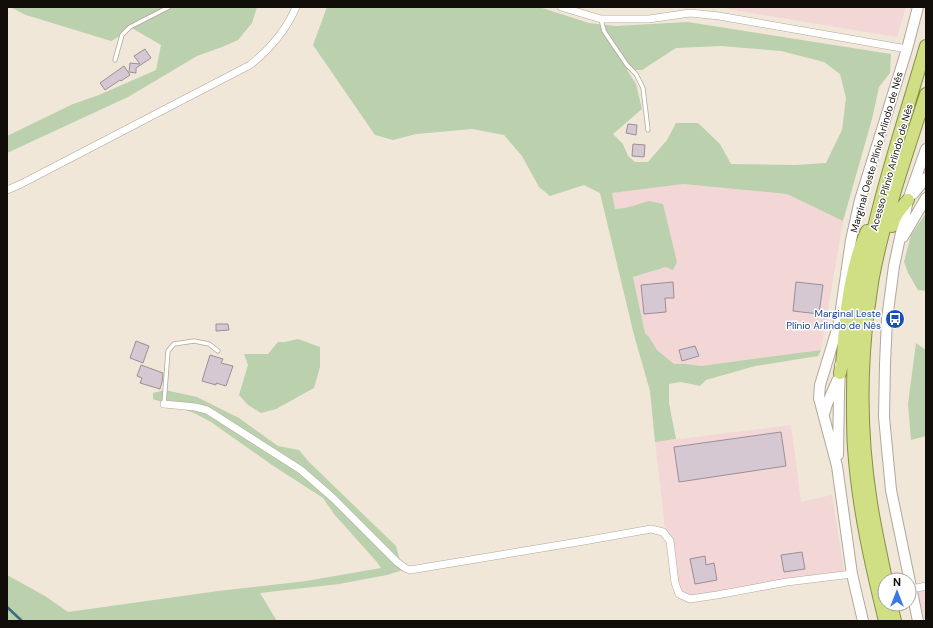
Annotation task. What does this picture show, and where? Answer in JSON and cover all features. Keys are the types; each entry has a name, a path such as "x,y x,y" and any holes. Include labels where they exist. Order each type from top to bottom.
{"highway":[{"name":"Acesso Plínio Arlindo de Nês","path":"884,621 873,575 862,510 854,448 853,374 856,321 877,210 926,46"},
{"name":"Acesso Plínio Arlindo de Nês","path":"884,572 871,504 864,445 863,374 866,332 873,277 886,224 926,94"},
{"path":"866,332 874,308 893,222 899,209 908,200"},
{"path":"840,373 843,358 844,330 848,301 855,266 864,238 877,210"}],"main road":[{"name":"Marginal Oeste Plínio Arlindo de Nês","path":"863,621 852,574 837,466 820,398 820,385 838,323 851,240 860,200 907,49 918,7"},
{"path":"908,572 891,490 884,417 885,364 887,319 894,266 908,200 926,149"},
{"path":"908,200 926,178"},
{"path":"899,244 926,198"},
{"name":"Marginal Oeste Plínio Arlindo de Nês","path":"837,466 838,394 840,373 838,323"},
{"path":"824,417 827,404 840,373"}],"street":[{"path":"7,190 250,65 265,53 279,37 292,18 296,7"},
{"path":"561,7 601,19 649,19 690,13 719,16 907,49"},
{"path":"685,7 690,13"},
{"path":"164,404 195,407 207,410 301,470 333,498 397,562 410,570 651,529 663,532 670,541 674,583 679,594 690,599 787,582 852,574"}],"lane":[{"path":"115,60 122,35 130,27 169,7"},
{"path":"601,19 604,31 627,65 636,74 643,88 648,130"},
{"path":"164,404 168,351 174,344 194,341 209,344 218,351"}],"shaded area":[{"path":"724,7 906,7 897,37 728,9"},
{"path":"683,184 787,194 843,221 821,350 701,366 674,364 657,350 645,333 633,277 666,267 649,201 625,208 615,209 612,193"},
{"path":"791,425 801,502 832,495 844,571 690,596 681,592 677,580 672,541 664,525 655,442"},
{"path":"926,590 926,621 924,621 918,592"}],"green space":[{"path":"10,7 257,7 252,23 238,40 197,56 128,97 7,153 7,136 73,104 99,95 156,70 161,45 130,27 122,35 111,41 26,15"},
{"path":"327,7 539,7 589,23 616,26 688,22 891,54 890,73 879,87 872,119 843,221 787,194 683,184 612,193 615,209 625,208 649,201 663,204 677,262 673,270 666,267 633,277 645,333 657,350 674,364 701,366 821,350 818,356 755,366 706,380 700,386 681,382 669,384 669,403 676,439 655,442 650,391 634,335 600,193 584,185 550,196 539,187 522,156 504,135 472,129 416,134 393,140 375,135 313,45","holes":["721,46 781,51 824,62 840,74 846,98 842,130 826,163 795,165 731,164 720,144 698,123 676,123 667,140 648,162 635,162 628,156 623,144 613,134 642,109 636,84 627,70 642,70 676,48"]},
{"path":"926,213 926,291 918,290 908,273 904,262 911,235"},
{"path":"298,339 320,347 320,367 314,388 276,409 261,413 248,405 239,395 248,365 244,354 268,354 278,342"},
{"path":"916,343 926,350 926,436 911,440 908,404"},
{"path":"165,390 197,397 239,418 278,446 299,450 309,462 396,546 400,561 409,568 387,575 339,584 260,593 277,621 7,621 7,575 45,596 68,612 218,591 306,581 381,568 334,514 323,498 272,465 211,422 194,413 153,399 153,393"}],"building":[{"path":"145,49 151,58 136,68 136,73 129,72 130,63 140,64 134,56"},
{"path":"124,66 130,75 105,90 100,83"},
{"path":"628,124 637,125 636,135 626,133"},
{"path":"633,144 645,145 644,157 632,156"},
{"path":"673,282 674,298 665,298 666,312 644,314 641,285"},
{"path":"796,282 823,285 819,314 793,311"},
{"path":"216,324 228,324 229,330 216,331"},
{"path":"136,341 149,346 143,363 130,358"},
{"path":"695,346 699,356 682,361 679,350"},
{"path":"210,355 223,359 221,363 233,366 226,386 202,381"},
{"path":"141,365 163,373 160,389 140,383 142,378 137,376"},
{"path":"781,432 786,466 679,482 674,447"},
{"path":"802,552 805,569 784,572 781,555"},
{"path":"705,556 706,565 714,563 717,580 695,584 690,559"}],"waterway":[{"path":"7,607 22,621"}],"place":[{"name":"Marginal Leste Plínio Arlindo de Nês","path":"895,319"}]}
